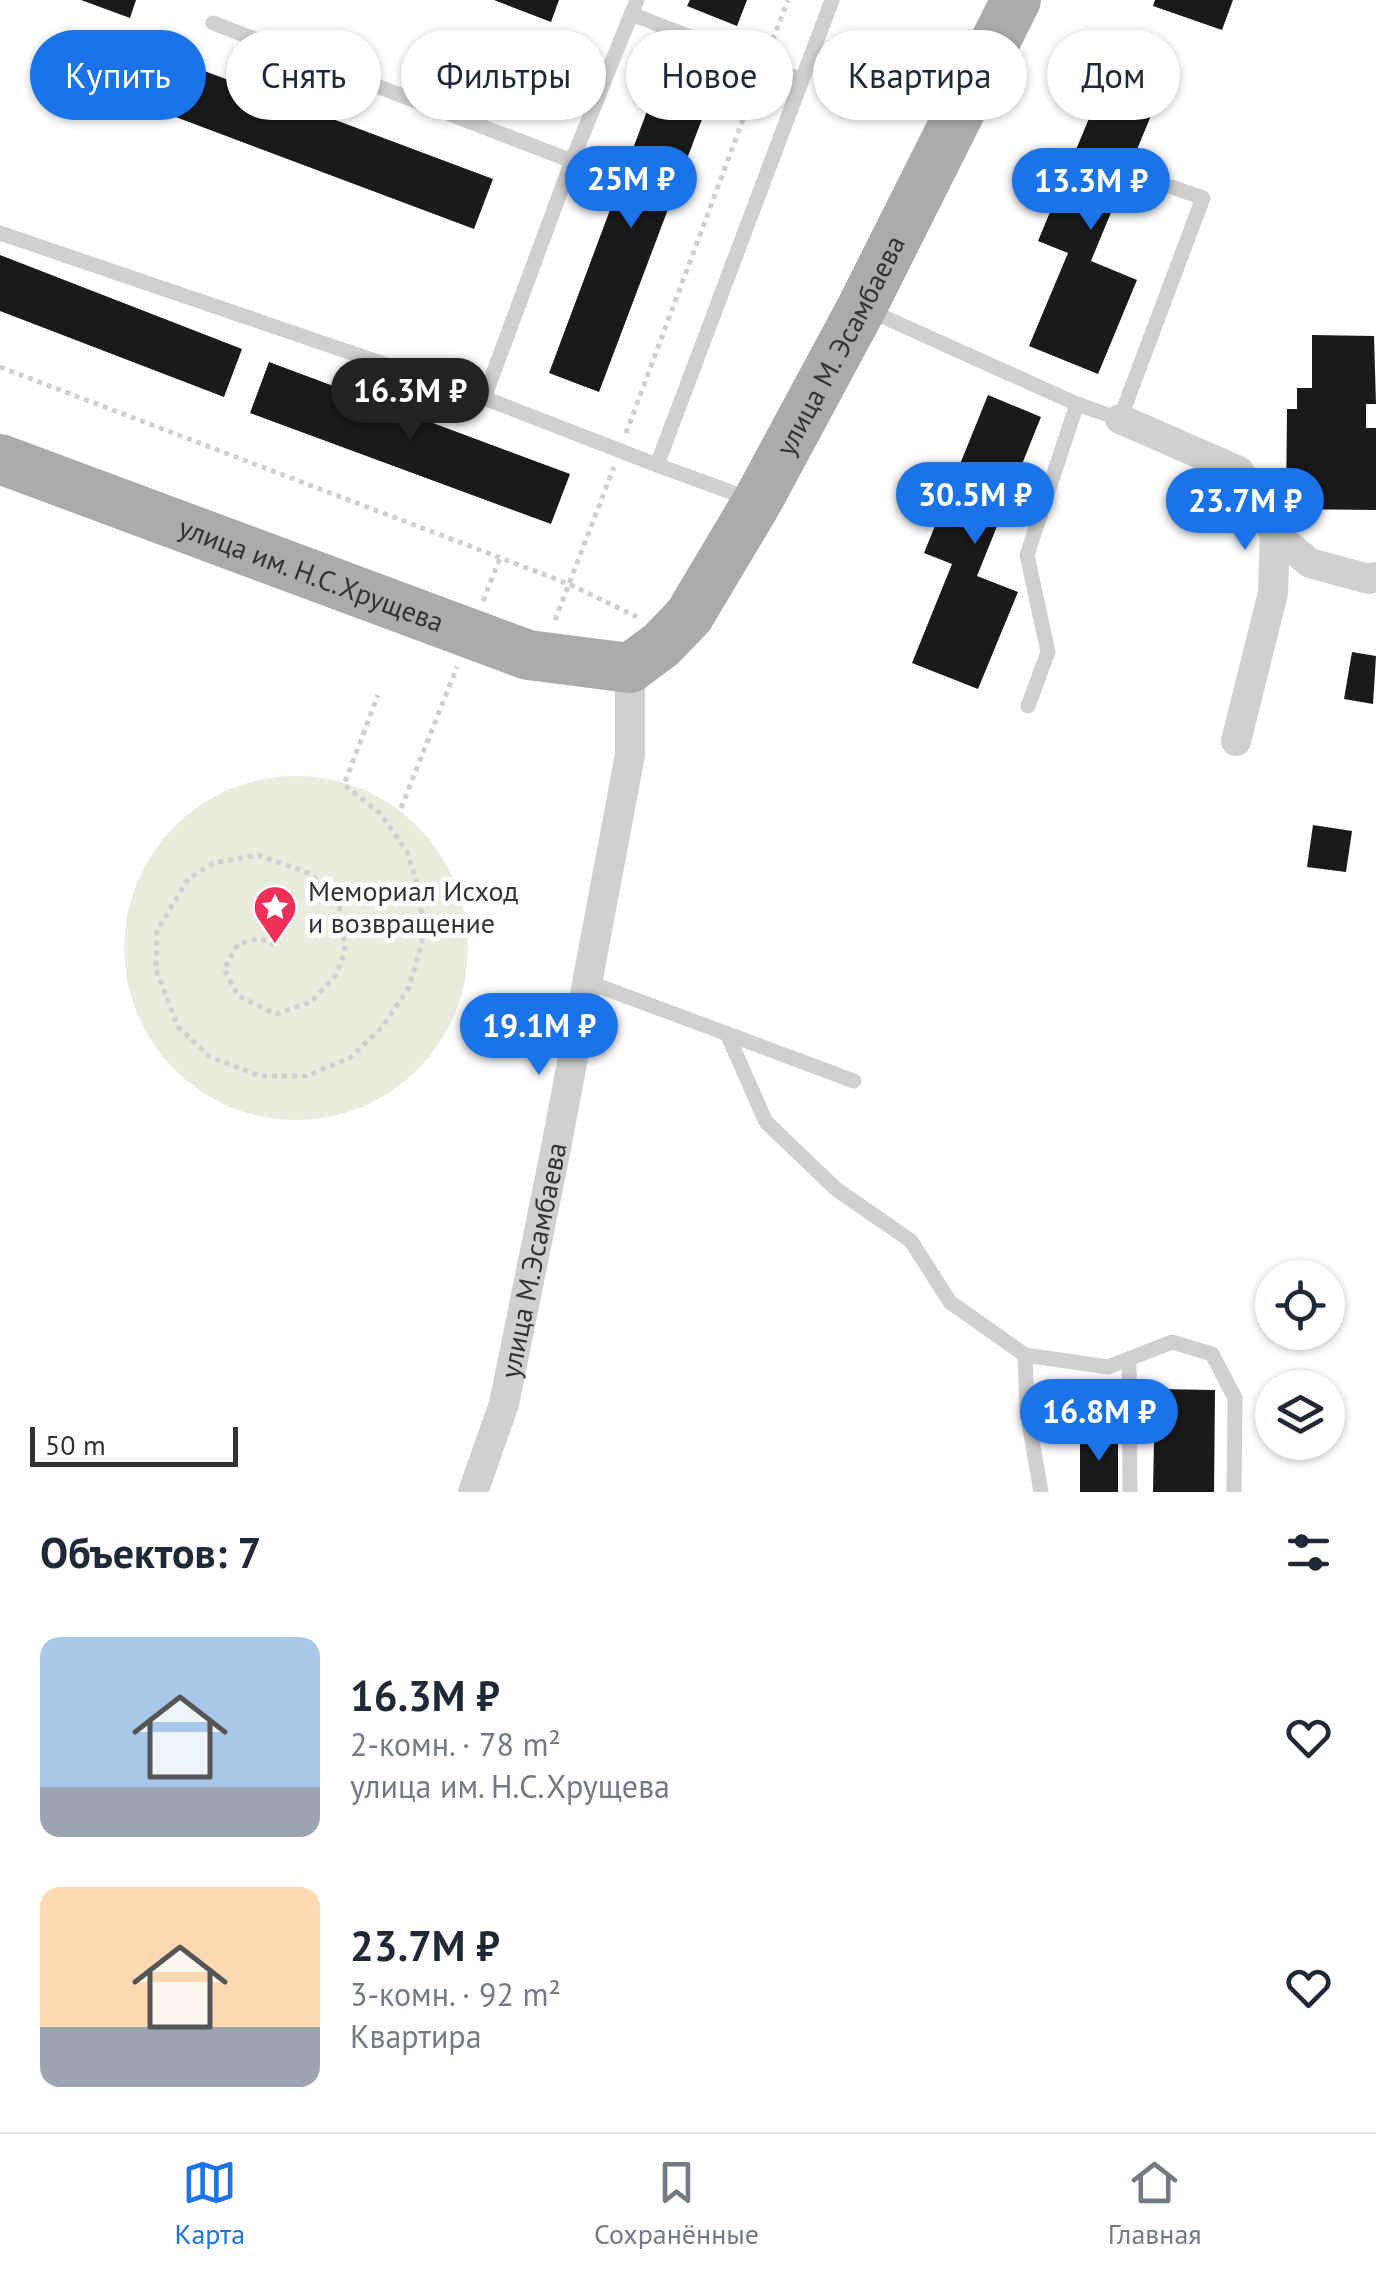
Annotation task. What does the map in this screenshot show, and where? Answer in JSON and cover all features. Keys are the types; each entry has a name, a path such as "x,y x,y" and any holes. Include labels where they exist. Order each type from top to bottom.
{"main road":[{"name":"улица М. Эсамбаева","path":"630,668 688,616 757,502 862,307 1016,0"},
{"name":"улица им. Н.С.Хрущева","path":"0,459 528,655 630,668"}],"street":[{"path":"1120,419 1239,470 1275,534 1310,563 1369,579 1376,577"},
{"path":"1236,741 1273,592 1275,534"},
{"name":"улица М.Эсамбаева","path":"473,1492 504,1404 588,982 630,755 630,668"}],"lane":[{"path":"657,464 832,0"},
{"path":"484,398 634,7 685,30"},
{"path":"213,24 572,161"},
{"path":"793,77 802,80"},
{"path":"862,307 1077,404 1120,419 1203,198 1172,187"},
{"path":"0,233 484,398 757,502"},
{"path":"1028,706 1048,652 1026,555 1077,404"},
{"path":"588,982 854,1081"},
{"path":"727,1034 766,1122 836,1189 911,1241 950,1302 1025,1355 1108,1368 1172,1342 1212,1354 1235,1398 1234,1492"},
{"path":"1025,1355 1027,1411 1041,1492"},
{"path":"1129,1359 1130,1492"}],"path":[{"path":"776,30 788,0"},
{"path":"552,630 743,120"},
{"path":"0,367 569,584 672,634"},
{"path":"401,808 500,558"},
{"path":"275,945 259,938 238,944 224,969 238,996 276,1014 311,1002 336,975 344,951 338,904 312,874 258,855 213,863 188,880 157,932 156,970 178,1027 210,1057 260,1076 306,1076 350,1058 383,1026 410,987 422,943 421,896 407,852 381,814 344,786 378,695"}],"shaded area":[{"path":"296,776 330,779 362,789 392,805 418,826 439,852 455,882 465,914 465,982 455,1014 439,1044 418,1070 392,1091 362,1107 330,1117 296,1120 262,1117 230,1107 200,1091 174,1070 153,1044 137,1014 127,982 124,948 127,914 137,882 153,852 174,826 200,805 230,789 262,779"}],"building":[{"path":"81,0 136,0 130,18"},
{"path":"494,0 559,0 551,22"},
{"path":"690,0 747,0 737,26 687,6"},
{"path":"1155,0 1233,0 1222,30 1153,6"},
{"path":"206,72 226,79 226,120 335,120 493,179 474,229 184,120 206,120"},
{"path":"644,120 702,120 599,392 549,373"},
{"path":"1088,120 1149,120 1091,261 1137,280 1098,374 1029,346 1068,253 1038,241"},
{"path":"0,255 242,349 224,397 0,311"},
{"path":"1312,335 1374,336 1376,404 1366,404 1366,428 1376,428 1376,510 1286,509 1287,409 1297,409 1297,388 1312,388"},
{"path":"269,362 570,474 551,524 250,413"},
{"path":"988,395 1041,417 977,576 1018,592 978,689 912,663 952,564 924,553"},
{"path":"1352,652 1376,656 1373,704 1344,699"},
{"path":"1313,825 1352,831 1346,872 1307,867"},
{"path":"1155,1389 1215,1390 1214,1492 1153,1492"},
{"path":"1080,1436 1118,1436 1118,1492 1080,1492"}],"place":[{"name":"Мемориал Исход и возвращение","path":"275,945"}]}
